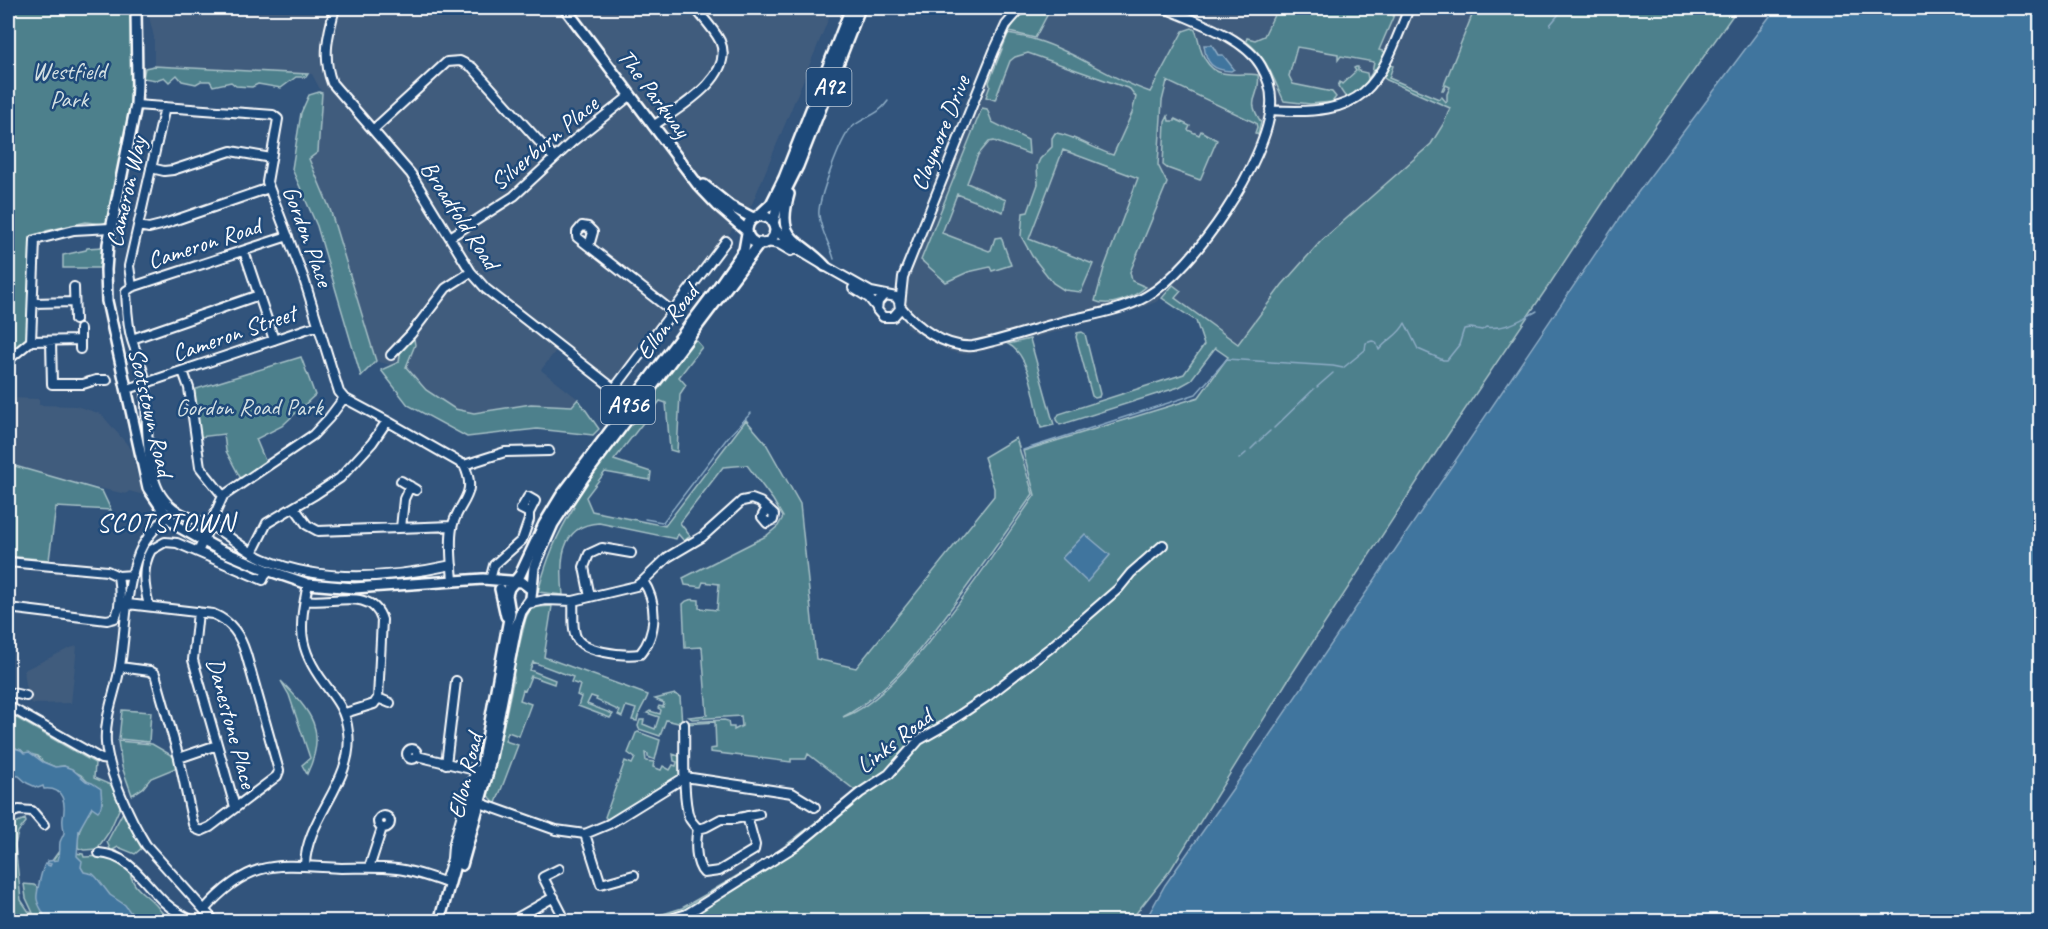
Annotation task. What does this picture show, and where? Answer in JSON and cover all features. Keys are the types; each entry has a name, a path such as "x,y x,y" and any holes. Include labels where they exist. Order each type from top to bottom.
{"main road":[{"name":"Scotstown Road","path":"136,8 135,105 106,256 107,301 148,488 166,516"},
{"name":"The Parkway","path":"565,8 690,174 708,196 747,232"},
{"name":"A92","path":"747,232 748,224 771,204 784,178 851,8"},
{"name":"A92","path":"764,243 773,236 777,208 798,166 860,8"},
{"path":"798,166 785,212 785,227 794,241 825,266"},
{"name":"The Parkway","path":"690,174 724,201 755,217"},
{"path":"755,217 766,218 773,226"},
{"path":"747,232 751,239 764,243"},
{"name":"Ellon Road","path":"515,583 544,524 561,496 739,258 746,243 747,232"},
{"name":"Ellon Road","path":"531,590 538,554 553,524 584,477 764,243"},
{"path":"166,516 179,527 203,541 267,570 308,584 354,588 490,580 524,583 531,590"},
{"path":"490,580 509,601 518,606 527,604"},
{"name":"A956","path":"509,601 508,590 515,583"},
{"path":"500,589 506,612 499,649 500,664"},
{"name":"A956","path":"527,604 531,598 531,590"},
{"name":"Ellon Road","path":"444,921 480,803 481,771 510,613 509,601"},
{"name":"Ellon Road","path":"438,921 447,883 481,771 516,628 522,610 527,604"}],"street":[{"name":"Broadfold Road","path":"335,8 327,41 326,57 328,71 338,91 374,129 411,174 471,272 492,296 631,402"},
{"path":"653,126 710,84 718,72 722,59 719,41 695,8"},
{"name":"Claymore Drive","path":"886,295 895,289 903,277 997,43 1010,20 1021,8"},
{"path":"773,226 790,244 825,266 871,292 896,297 914,322 948,342 965,346 1139,300 1158,289 1179,270 1213,230 1238,191 1261,142 1270,110 1269,85 1262,66 1254,56 1228,38 1165,8"},
{"path":"1270,110 1293,112 1328,109 1346,104 1361,96 1382,70 1410,8"},
{"path":"374,129 447,62 460,61 472,67 554,158"},
{"name":"Silverburn Place","path":"450,237 514,196 589,127 631,95"},
{"name":"Gordon Place","path":"135,105 278,118 267,174 269,188 288,236 339,392 344,398"},
{"name":"Cameron Way","path":"132,339 127,316 126,291 132,287 129,266 165,107"},
{"path":"151,168 164,171 173,170 231,151 271,158"},
{"path":"138,226 149,228 161,225 269,188"},
{"path":"31,341 35,240 75,230 111,228"},
{"name":"Cameron Road","path":"132,287 288,236"},
{"path":"614,389 726,241"},
{"path":"764,243 782,245 867,296 881,315 914,322"},
{"path":"589,246 673,312"},
{"path":"244,251 274,339"},
{"path":"391,354 411,334 446,288 471,272"},
{"name":"Claymore Drive","path":"900,305 903,277"},
{"path":"75,288 75,320"},
{"path":"259,295 132,339 146,383 148,429 153,474 157,488 170,506 182,515 218,530 252,553 281,566 309,573 334,575 417,573 452,565"},
{"path":"877,308 878,302 886,295"},
{"path":"33,303 74,302"},
{"path":"890,318 897,314 900,305"},
{"name":"Cameron Street","path":"128,389 318,325"},
{"path":"8,360 31,341 80,345 80,328"},
{"path":"51,341 52,384 83,384 96,380 107,380"},
{"path":"183,371 189,388 200,467 223,496"},
{"path":"198,552 223,496 313,435 330,418 344,398 464,465 469,481 468,491 452,526 453,581"},
{"path":"252,553 267,523 340,478 365,452 387,421"},
{"path":"464,465 505,452 547,453"},
{"path":"401,481 413,488 404,499 401,528"},
{"path":"527,604 545,600 573,601 636,586 668,556 698,541 742,501 756,500 769,511"},
{"path":"294,507 308,525 318,531 452,526"},
{"path":"490,580 494,565 522,540 529,513"},
{"path":"166,516 141,548 133,575 120,667 106,723 106,744 109,760 127,808 146,845 213,921"},
{"path":"149,605 144,576 151,550 160,544 177,543 263,580 267,570"},
{"name":"Links Road","path":"661,921 687,914 797,845 860,793 890,774 918,741 988,696 1050,648 1119,589 1131,573 1163,545"},
{"path":"590,597 584,567 587,558 598,549 617,555 631,553"},
{"path":"8,562 107,571 118,576 133,575"},
{"path":"8,608 107,620 115,618 118,612 120,587 118,576"},
{"path":"640,654 650,639 653,617 652,596 643,581"},
{"path":"305,865 309,841 344,767 349,733 345,713 336,697 312,667 302,640 301,623 308,584"},
{"path":"531,590 545,600"},
{"path":"305,600 320,602 356,599 367,601 376,608 382,620 378,698 374,704 345,713"},
{"path":"573,601 576,638"},
{"path":"120,667 150,670 155,674 179,758 196,830 201,831 210,827 277,776 279,771 241,638 225,619 213,614 128,604"},
{"name":"Danestone Place","path":"198,612 193,660 235,807"},
{"path":"576,638 595,650 640,654"},
{"path":"566,643 576,638"},
{"path":"640,654 643,663"},
{"path":"446,764 448,723 456,681"},
{"path":"8,692 26,696"},
{"path":"378,698 390,703"},
{"path":"8,706 101,759 109,760"},
{"path":"684,724 681,745 689,815 698,829 695,839 701,869 704,873 719,871 754,850 755,844 747,816"},
{"path":"179,758 217,746"},
{"path":"417,756 481,771"},
{"path":"480,803 566,833 585,834 609,824 685,777 792,794 815,807"},
{"path":"8,814 19,810 32,811 44,825"},
{"path":"698,829 721,819 759,814"},
{"path":"369,868 382,828"},
{"path":"585,834 601,884 634,874"},
{"path":"99,853 112,854 127,862 166,904 196,921"},
{"path":"204,910 235,880 272,867 305,865 397,869 447,883"},
{"path":"559,869 543,877 562,914"},
{"path":"510,921 554,897"}],"shaded area":[{"path":"147,8 833,8 752,204 615,382 561,344 541,370 578,399 573,407 531,404 474,413 455,409 426,390 399,362 391,365 376,361 330,209 309,159 322,93 312,74 154,66 154,37"},
{"path":"1013,8 1179,8 1209,20 1208,11 1205,8 1270,8 1275,12 1264,36 1246,41 1255,48 1272,70 1284,101 1310,104 1332,92 1293,85 1289,76 1297,47 1379,51 1397,8 1480,8 1451,106 1431,144 1362,205 1282,285 1238,344 1175,298 1173,285 1156,302 1135,310 971,354 961,354 949,351 907,328 898,279 1002,20"},
{"path":"1776,8 2040,8 2040,921 1145,921 1165,885 1248,767 1627,207"},
{"path":"1204,45 1212,45 1218,55 1223,55 1234,69 1225,70 1212,65"},
{"path":"8,398 39,399 39,405 76,406 101,414 132,450 136,472 144,495 129,491 126,494 81,484 8,463"},
{"path":"1085,534 1110,555 1087,582 1062,558"},
{"path":"77,646 71,703 32,704 28,699 24,670"},
{"path":"8,746 24,753 29,752 55,767 64,766 72,769 86,781 101,789 100,809 98,811 92,807 79,830 77,856 82,861 81,867 84,872 93,874 110,895 125,905 137,921 57,922 45,918 38,902 37,892 45,864 50,866 48,861 58,860 59,857 60,842 64,833 64,802 60,793 56,791 44,789 43,786 38,788 19,776 8,777"}],"green space":[{"name":"Westfield Park","path":"8,8 132,8 130,108 107,222 102,224 86,222 46,231 44,235 33,238 28,339 8,353"},
{"path":"1027,8 1051,8 1035,38 1009,32 1017,18"},
{"path":"1270,8 1397,8 1379,50 1386,52 1370,81 1350,98 1344,95 1338,86 1340,82 1342,84 1356,71 1354,68 1356,67 1358,71 1367,73 1368,79 1374,62 1341,56 1338,60 1338,54 1297,47 1289,76 1293,84 1332,92 1336,97 1332,102 1310,104 1284,101 1264,61 1246,41 1247,38 1255,40 1264,36 1275,13"},
{"path":"1475,8 1738,8 1635,154 1441,445 1286,683 1171,869 1130,921 641,921 682,908 778,851 856,791 808,754 806,759 791,759 791,762 710,752 710,749 716,748 715,722 686,724 687,722 724,720 728,721 729,727 734,727 734,730 742,726 741,716 692,719 689,717 707,715 702,647 685,648 683,604 690,600 699,600 699,608 717,610 719,584 703,582 701,587 685,585 683,578 766,536 778,526 783,517 747,465 723,467 680,523 690,536 684,541 678,534 676,539 599,523 586,525 576,531 564,548 563,595 538,592 553,548 574,507 569,504 694,338 702,347 679,377 686,385 680,394 677,452 670,450 666,403 660,401 614,460 651,472 650,480 605,472 586,497 592,511 665,526 746,420 765,442 800,504 816,659 856,668 994,496 994,488 984,457 1016,438 1033,494 920,649 877,694 843,717 866,705 892,682 919,653 973,584 1035,495 1023,451 1199,397 1228,357 1215,348 1190,381 1179,387 1060,425 1056,420 1059,414 1184,374 1204,345 1196,321 1162,298 1173,285 1181,291 1175,298 1238,344 1282,285 1321,241 1431,144 1450,108 1384,78 1389,64 1393,66 1389,78 1439,99 1441,96 1446,102 1450,87 1446,85 1442,90"},
{"path":"1192,28 1195,30 1202,53 1212,69 1226,74 1258,75 1259,83 1254,107 1261,122 1258,135 1255,133 1256,123 1167,81 1162,101 1158,165 1167,183 1130,272 1132,281 1146,287 1129,298 1108,303 1095,301 1104,268 1138,178 1063,150 1029,239 1093,264 1081,292 1064,290 1053,283 1032,256 1021,236 1023,213 1028,212 1038,184 1037,166 1040,159 1052,147 1052,138 1055,133 1068,136 1113,155 1132,113 1136,97 1130,89 1028,53 1010,61 995,100 986,97 989,82 1008,34 1051,45 1135,87 1150,92 1183,31"},
{"path":"154,66 308,74 306,77 296,77 281,88 258,84 252,87 236,86 231,82 213,86 210,81 201,81 196,84 182,81 177,75 169,82 164,77 156,80 143,78 145,68"},
{"path":"322,93 318,152 309,159 330,209 376,361 361,376 317,226 292,169 301,113 309,95"},
{"path":"982,108 987,109 992,122 1028,140 1029,154 994,141 989,142 978,155 967,183 1006,200 1003,212 957,194 942,233 989,251 995,238 1001,237 1011,265 992,271 990,267 968,272 946,282 921,260"},
{"path":"1168,116 1169,121 1175,121 1175,119 1190,126 1188,130 1199,135 1201,131 1217,140 1200,180 1163,165 1165,122"},
{"path":"102,247 100,268 63,268 63,255 87,248"},
{"path":"1077,333 1085,334 1100,394 1095,398 1092,396 1076,337"},
{"path":"408,339 414,339 415,345 406,367 426,390 455,409 474,413 531,404 572,406 578,399 599,429 593,435 537,429 467,437 408,405 381,370 399,362 401,348"},
{"path":"1030,339 1054,425 1041,428 1027,369 1016,350 1008,344"},
{"name":"Gordon Road Park","path":"301,357 315,395 282,426 256,439 266,463 241,479 226,451 224,434 199,437 193,390"},
{"path":"8,464 102,491 111,510 56,507 49,560 8,556"},
{"path":"552,606 544,657 648,695 637,721 632,720 636,709 626,706 622,717 618,715 620,711 591,696 587,704 613,714 610,718 578,706 581,697 577,695 580,685 571,682 573,677 533,662 530,670 555,680 554,684 531,676 525,691 523,690 520,700 531,704 519,736 508,732 505,741 518,745 496,803 493,803 488,796 526,618 530,610"},
{"path":"281,681 308,712 316,733 313,759 307,774 302,765 310,758 289,695"},
{"path":"675,694 680,697 682,724 666,720 660,736 639,729 640,720 644,720 643,724 655,729 659,717 647,713 650,711 660,714 661,710 658,708 663,707 664,703 655,699"},
{"path":"122,710 151,712 149,742 119,739"},
{"path":"8,713 95,763 94,778 111,785 121,805 109,832 97,849 78,848 78,842 81,826 92,807 102,803 101,795 81,775 64,766 55,767 43,762 38,756 8,746"},
{"path":"638,732 660,740 655,760 645,753 646,761 654,762 653,767 661,770 663,766 670,770 673,765 676,766 677,762 674,761 673,754 682,757 684,774 609,821 605,817 625,761 632,764 635,758 628,753"},
{"path":"118,741 152,744 176,758 178,767 151,778 143,788 132,795 122,767"},
{"path":"123,812 143,847 135,854 118,847 111,851 107,842"},
{"path":"12,816 15,823 25,819 26,822 18,832 15,845 21,900 29,912 33,913 26,898 24,884 34,885 41,890 49,867 53,866 51,862 59,851 83,854 84,857 105,856 128,866 138,889 172,921 8,922 8,817"}],"waterway":[{"path":"1550,25 1564,8"},
{"path":"834,259 819,215 826,184 836,156 851,128 875,113 888,101"},
{"path":"1023,450 1196,394 1227,359 1343,368 1365,350 1366,343 1376,342 1379,350 1400,331 1405,323 1418,349 1447,360 1459,345 1464,329 1482,330 1486,327 1506,326 1537,311"},
{"path":"1317,387 1333,373"},
{"path":"1274,428 1314,389"},
{"path":"664,524 663,522 728,437 751,413"},
{"path":"1259,441 1270,431"},
{"path":"1251,449 1257,443"},
{"path":"1239,459 1246,453"},
{"path":"645,519 662,522"}],"district":[{"name":"SCOTSTOWN","path":"166,522"}]}
